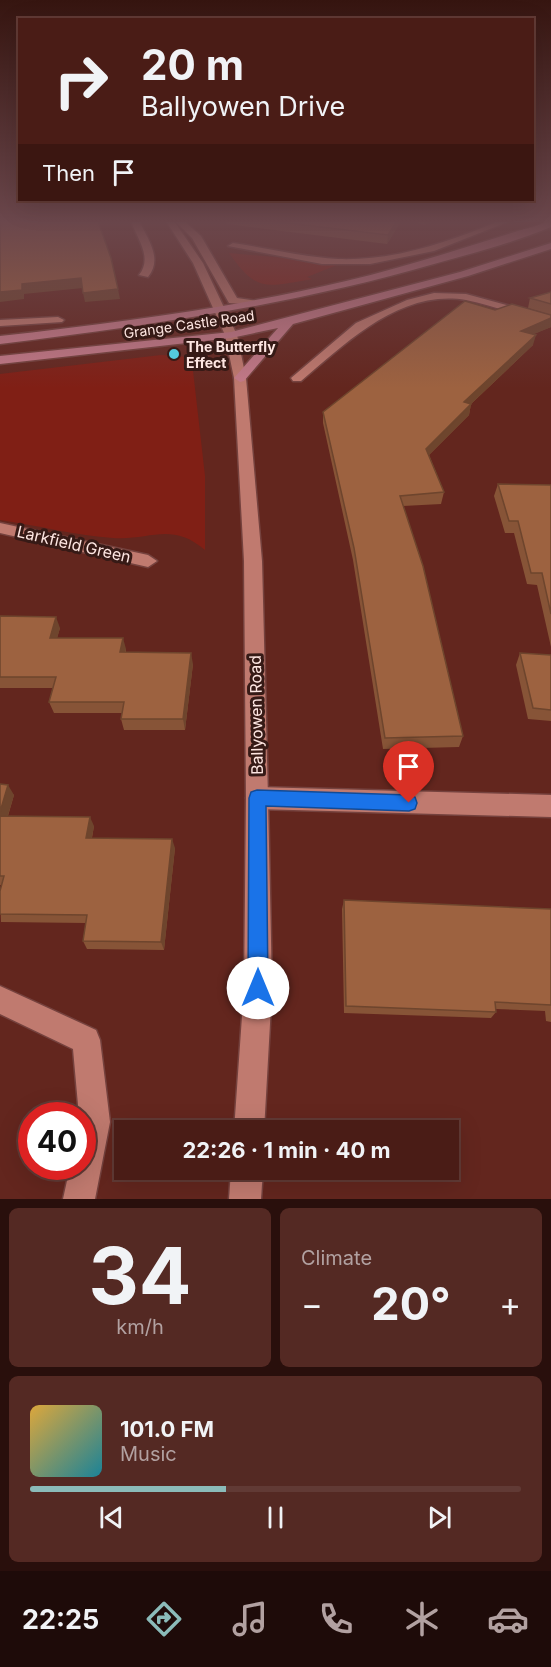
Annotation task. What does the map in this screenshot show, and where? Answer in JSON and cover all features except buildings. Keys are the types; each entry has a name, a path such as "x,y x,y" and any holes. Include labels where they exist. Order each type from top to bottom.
{"main road":[{"name":"Grange Castle Road","path":"0,340 219,310 376,277"},
{"name":"Grange Castle Road","path":"0,360 231,335 289,322 453,277"},
{"path":"240,378 289,322"}],"street":[{"name":"Ballyowen Road","path":"204,277 231,335 240,378 253,561 258,988 250,1120"},
{"path":"220,277 234,301 254,303"},
{"path":"297,378 360,325 411,302 434,296 466,297 496,303 551,321"},
{"path":"0,323 58,320"},
{"name":"Larkfield Green","path":"0,528 148,561"},
{"path":"257,798 551,806"},
{"path":"0,1000 86,1040 95,1122 79,1199"},
{"path":"245,1199 246,1180"}],"shaded area":[{"path":"250,277 307,277 312,279 273,285 255,281"},
{"path":"161,355 188,357 192,362 205,476 205,550 193,541 170,534 113,538 0,520 0,374"}],"place":[{"name":"The Butterfly Effect","path":"174,354"}],"route":[{"path":"258,988 257,798 409,803"}]}
